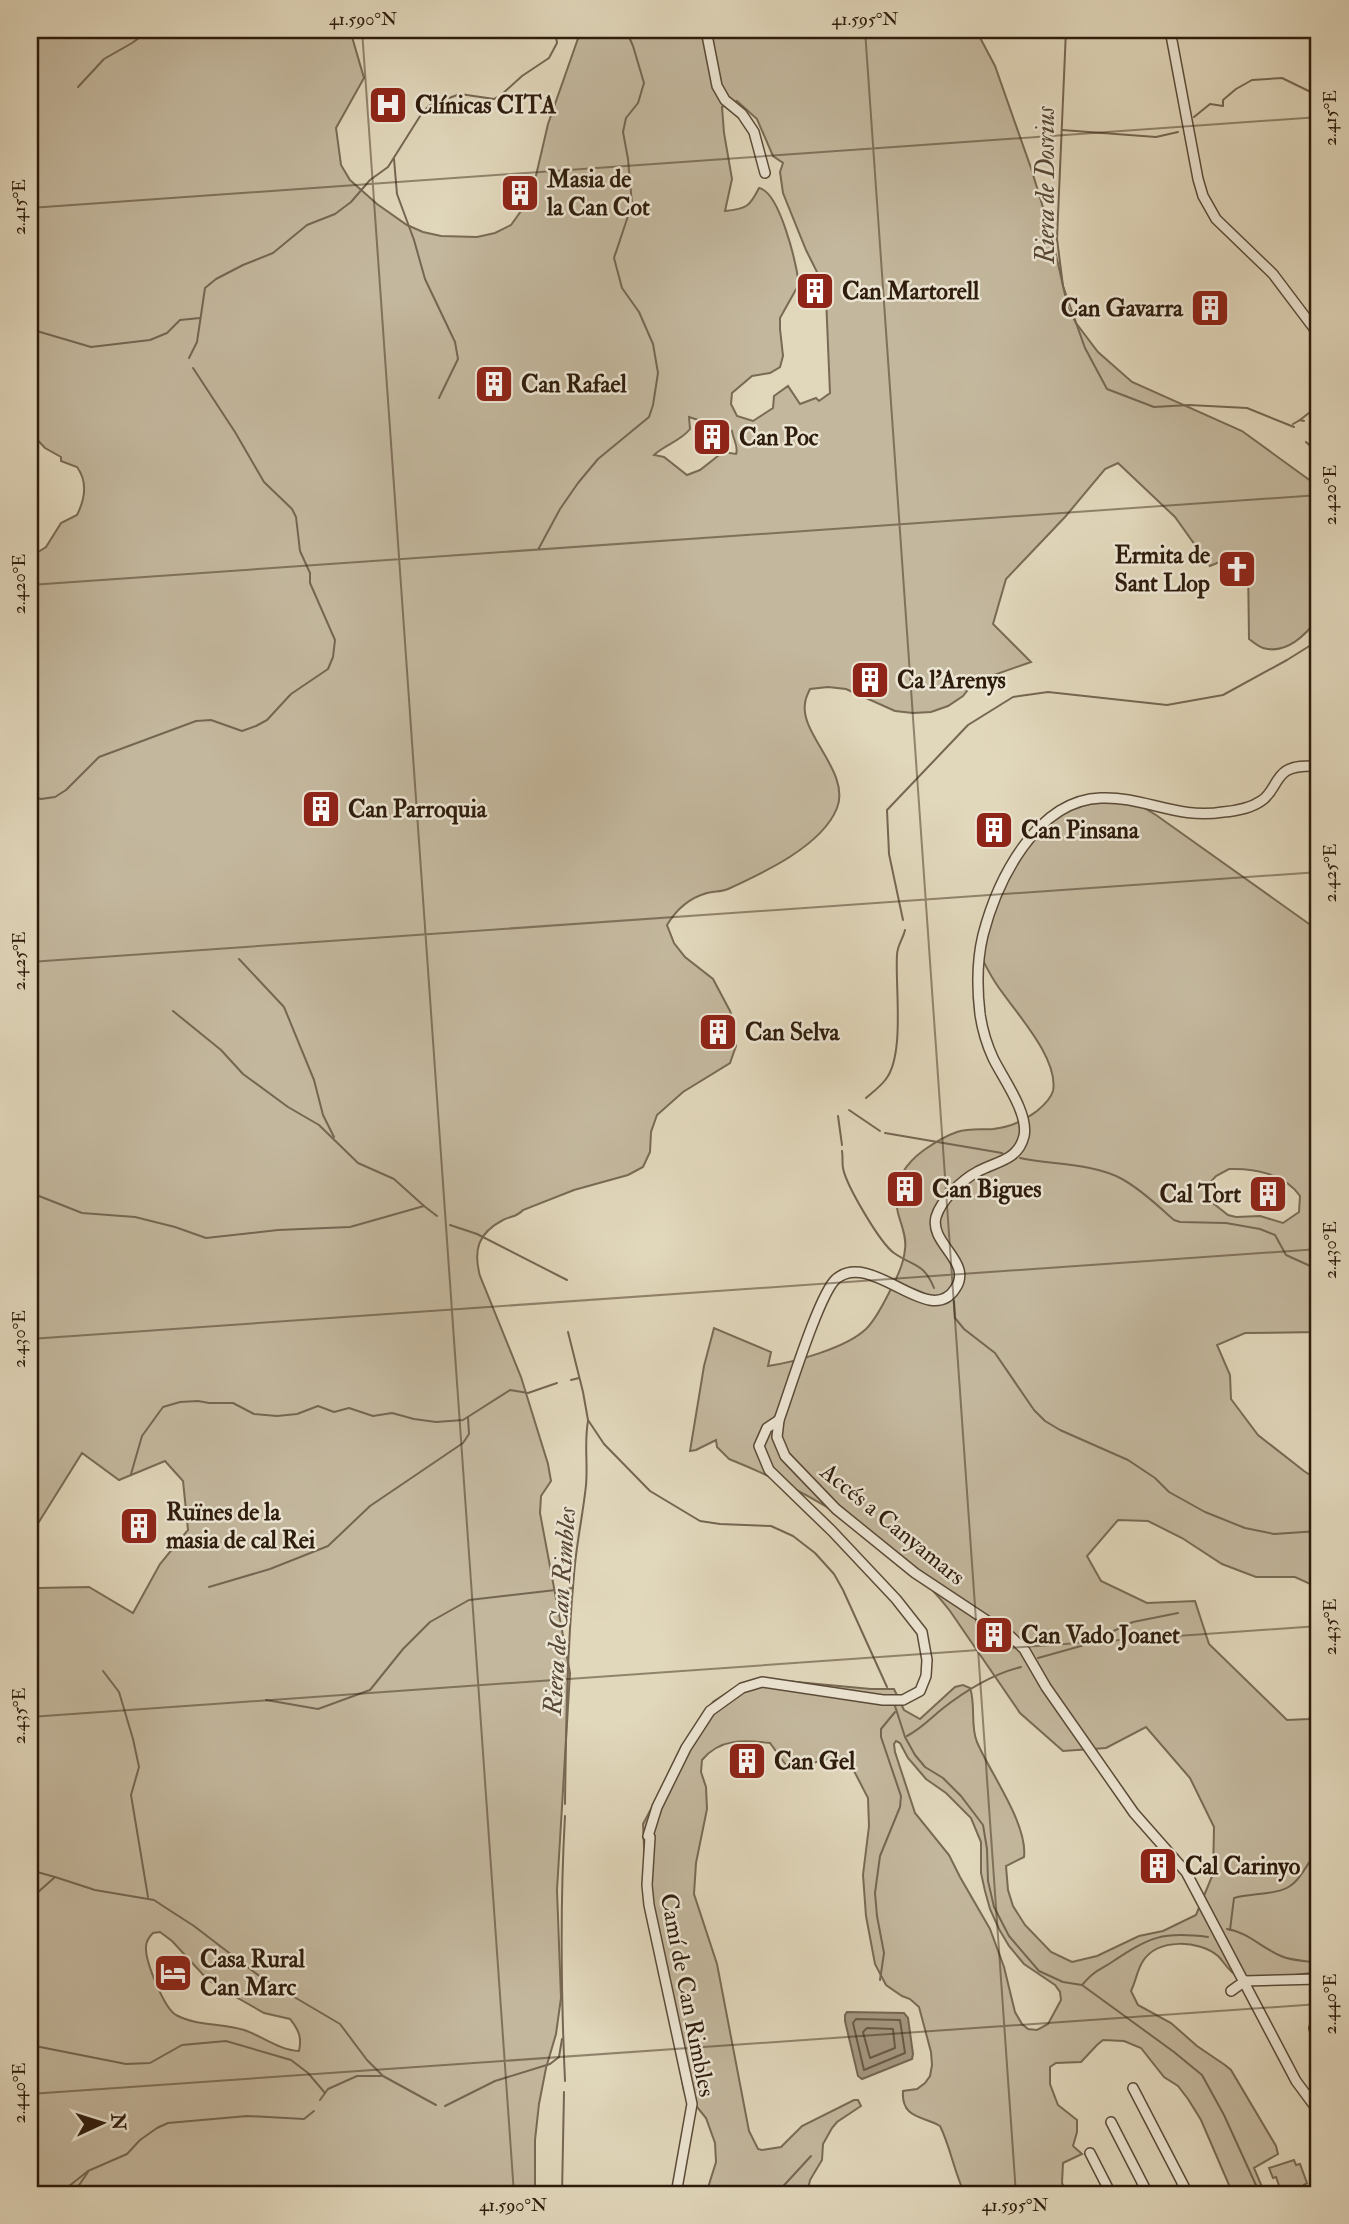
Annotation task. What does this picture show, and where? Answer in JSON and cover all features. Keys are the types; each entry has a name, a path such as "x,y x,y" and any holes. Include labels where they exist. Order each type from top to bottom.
{"street":[{"path":"706,30 717,86 725,100 742,114 754,132 765,173"},
{"path":"1170,30 1198,179 1209,209 1273,274 1319,335"},
{"name":"Accés a Canyamars","path":"1319,766 1299,766 1285,771 1261,802 1222,813 1192,815 1117,798 1098,797 1072,804 1050,817 1035,832 1012,863 992,905 983,938 978,976 981,1015 991,1055 1009,1086 1023,1120 1025,1128 1021,1143 1012,1156 1003,1162 975,1173 955,1190 937,1214 936,1231 959,1269 957,1286 948,1296 930,1300 864,1273 851,1272 834,1281 821,1305 779,1420 777,1437 785,1456 836,1509 915,1573 1010,1636 1024,1649 1046,1688 1134,1813 1186,1872 1296,2081 1319,2112"},
{"name":"Camí de Can Rimbles","path":"676,2194 692,2104 649,1905 648,1836 657,1807 686,1748 710,1711 741,1688 762,1682 883,1700 903,1700 920,1691 926,1676 927,1660 922,1632 910,1615 832,1531 769,1470 759,1446 767,1428 779,1420"},
{"path":"1231,1991 1245,1981 1319,1979"},
{"path":"1319,2017 1314,2028 1319,2045"},
{"path":"1133,2088 1188,2194"},
{"path":"1111,2122 1148,2194"},
{"path":"1090,2153 1111,2194"}],"shaded area":[{"path":"30,30 350,30 364,78 336,128 341,165 350,180 377,204 407,225 441,236 477,237 495,233 511,225 531,197 548,124 581,30 976,30 995,66 1031,168 1052,237 1068,308 1076,323 1098,352 1132,382 1242,431 1319,487 1319,618 1288,646 1280,649 1263,648 1249,639 1248,562 1236,555 1210,566 1175,517 1118,463 1105,469 1065,517 1006,579 993,624 1031,662 974,682 963,696 948,706 931,712 895,711 846,689 810,689 805,702 806,716 832,768 839,795 837,808 829,822 819,834 790,857 728,889 694,898 675,914 667,925 674,943 685,957 713,979 730,1011 736,1028 736,1046 730,1063 683,1092 657,1115 651,1132 650,1152 643,1167 628,1175 574,1190 523,1210 495,1225 480,1243 477,1258 480,1276 521,1377 548,1464 551,1481 541,1496 540,1513 570,1673 557,1890 561,1998 556,2034 539,2104 535,2140 535,2194 30,2194 30,1583 38,1588 89,1587 133,1613 160,1564 188,1530 183,1481 165,1461 119,1480 82,1453 37,1525 30,1582 30,557 46,547 61,523 77,515 84,491 83,479 77,467 61,461 61,457 45,448 30,432","holes":["737,101 757,119 773,156 783,163 780,172 783,193 826,297 830,393 819,401 816,398 800,404 788,386 774,396 773,408 753,421 737,416 731,404 732,393 752,376 770,373 780,367 783,356 780,318 799,284 786,230 767,192 759,188 747,206 725,211 732,179 722,107","689,417 732,431 736,454 723,452 700,470 687,475 664,457 654,455 690,429","160,1932 172,1941 207,1979 220,1988 264,2013 290,2019 299,2034 299,2051 244,2030 184,2019 171,2011 156,1984 149,1963 146,1945 153,1933"]},
{"path":"1088,798 1141,806 1319,931 1319,1332 1245,1333 1217,1345 1230,1375 1231,1399 1258,1435 1319,1481 1319,1588 1295,1577 1256,1577 1222,1564 1182,1538 1148,1521 1118,1520 1087,1556 1101,1581 1147,1603 1195,1601 1209,1644 1287,1720 1309,1719 1319,1697 1319,1972 1270,1978 1243,1977 1231,1972 1218,1956 1210,1951 1190,1944 1168,1945 1158,1948 1143,1961 1131,1991 1138,2005 1171,2023 1231,2070 1276,2146 1278,2154 1254,2168 1265,2194 1236,2194 1229,2185 1201,2120 1178,2086 1164,2077 1141,2048 1124,2041 1103,2040 1081,2062 1056,2063 1050,2067 1050,2084 1058,2105 1077,2120 1073,2146 1082,2154 1063,2163 1062,2183 1067,2194 965,2194 940,2126 910,2112 903,2100 903,2091 917,2089 930,2076 931,2052 919,2007 886,1985 875,1964 866,1916 863,1875 869,1826 868,1798 845,1759 838,1756 795,1768 786,1765 770,1743 742,1741 725,1744 702,1760 701,1772 706,1787 707,1809 696,1863 694,1894 717,1964 749,2131 758,2149 781,2147 802,2126 854,2100 858,2100 861,2106 832,2128 823,2144 822,2160 810,2180 807,2194 706,2194 716,2162 715,2143 706,2118 684,2091 646,1892 643,1824 677,1760 713,1702 736,1687 775,1680 894,1689 904,1710 920,1719 955,1687 963,1685 970,1688 977,1742 1014,1814 1024,1844 1024,1857 1006,1866 1008,1890 1013,1906 1025,1925 1051,1952 1072,1962 1097,1956 1139,1936 1163,1931 1196,1915 1213,1874 1214,1827 1190,1778 1146,1727 1106,1748 1063,1751 1020,1713 950,1611 929,1586 878,1541 820,1503 729,1459 717,1447 716,1440 690,1451 704,1366 714,1328 771,1352 768,1366 820,1353 857,1336 877,1315 902,1264 905,1240 896,1194 904,1170 928,1147 953,1134 966,1130 999,1128 1022,1121 1037,1111 1053,1091 1053,1078 1043,1050 994,981 979,953 993,901 1041,824","holes":["1229,1169 1258,1171 1286,1182 1300,1196 1299,1212 1283,1223 1260,1216 1228,1215 1209,1200 1206,1187 1216,1176","896,1741 926,1779 946,1793 971,1818 981,1842 981,1873 985,1891 999,1929 1024,1964 1055,1985 1060,1992 1061,2000 1048,2024 1037,2030 1028,2029 1015,2012 1004,1967 990,1929 949,1855 915,1813 895,1752"]},
{"path":"1294,2160 1296,2165 1300,2164 1307,2183 1304,2185 1307,2194 1282,2194 1276,2177 1273,2178 1269,2168"}],"water":[{"path":"847,2012 904,2013 908,2018 912,2059 862,2079 858,2076 845,2021"}],"waterway":[{"path":"78,87 104,59 150,30"},
{"path":"189,358 197,342 205,288 243,265 273,253 307,225 335,214 351,202 370,180 388,167 422,113 430,105 460,94 494,99 500,96 522,76 549,58 557,43 555,30"},
{"path":"539,548 578,483 598,459 649,417 653,405 658,373 653,344 639,312 622,288 614,258 632,204 623,132 626,118 638,103 644,83 626,30"},
{"name":"Riera de Dosrius","path":"1066,30 1057,239 1063,286 1085,348 1107,389 1154,407 1189,405 1247,408 1294,427"},
{"path":"1194,117 1210,104 1223,106 1223,100 1252,80 1282,78 1319,96"},
{"path":"1062,130 1156,137 1178,132"},
{"path":"394,159 397,194 425,279 455,342 458,359 439,398"},
{"path":"30,329 91,347 150,340 167,333 180,320 200,318"},
{"path":"30,796 41,799 55,797 66,790 99,757 196,721 211,720 242,731 256,726 267,720 291,694 328,669 333,657 335,640 310,583 310,573 300,551 296,517 292,509 264,482 193,368"},
{"path":"1300,420 1319,405"},
{"path":"1293,424 1304,421"},
{"name":"Riera de Dosrius","path":"1306,442 1319,454"},
{"name":"Riera de Dosrius","path":"903,920 889,854 887,810 968,725 1013,697 1048,692 1167,705 1223,695 1319,640"},
{"path":"866,1098 886,1079 892,1068 898,1019 897,955 905,930"},
{"path":"239,959 284,1007 314,1080 323,1115 334,1137"},
{"path":"173,1011 221,1050 243,1074 288,1107 319,1125 358,1163 394,1179 424,1206"},
{"path":"849,1110 880,1131"},
{"path":"838,1116 842,1145"},
{"path":"885,1133 1002,1153"},
{"path":"842,1151 845,1176 873,1226 894,1253 918,1266 926,1274 934,1288"},
{"path":"1020,1158 1085,1167 1110,1174 1136,1188 1180,1222 1226,1223 1260,1229 1275,1235 1286,1255 1319,1270"},
{"path":"30,1197 39,1196 82,1213 135,1217 206,1238 278,1230 350,1227 424,1206 437,1216"},
{"path":"450,1225 477,1234 567,1280"},
{"path":"954,1301 955,1318 964,1329 995,1353 1034,1410 1045,1421 1128,1460 1155,1478 1169,1492 1205,1512 1245,1528 1274,1534 1319,1531"},
{"path":"568,1332 588,1420 604,1444 650,1491 700,1521 771,1526 793,1536 815,1553 834,1574 843,1590 887,1687"},
{"path":"571,1380 579,1378"},
{"path":"131,1474 142,1436 163,1407 180,1402 233,1403 254,1414 277,1416 297,1414 318,1406 334,1412 349,1408 373,1416 392,1413 436,1422 463,1420 510,1390 528,1393 557,1383"},
{"path":"209,1587 270,1569 328,1546 370,1506 463,1443 469,1434 468,1417"},
{"name":"Riera de Can Rimbles","path":"565,1804 570,1632 575,1564 586,1485 588,1421"},
{"path":"266,1700 318,1709 370,1690 403,1649 430,1622 469,1600 573,1588"},
{"path":"1038,1658 1081,1646 1133,1622 1178,1613"},
{"path":"907,1736 970,1690 1000,1674 1021,1667"},
{"path":"103,1671 119,1692 139,1767 131,1795 148,1897"},
{"path":"895,1706 905,1737 915,1755 925,1767 943,1778 961,1796 983,1825 988,1881 994,1907 1009,1936 1039,1971 1063,1982 1082,1985 1202,2075 1224,2115 1260,2194"},
{"path":"880,1980 884,1953 875,1893 880,1856 900,1807 901,1796 881,1737 881,1729 895,1712"},
{"name":"Riera de Can Rimbles","path":"565,1816 562,1882 565,2081"},
{"path":"1230,1930 1234,1898 1285,1889 1299,1878 1319,1851"},
{"path":"30,1870 55,1877"},
{"path":"30,1894 37,1893 55,1877 95,1890 154,1900 194,1926 262,1978 340,2024 367,2060 383,2076 436,2105"},
{"path":"1227,1929 1241,1933 1285,1958 1319,1963"},
{"path":"1082,1985 1096,1972 1157,1938 1179,1935 1208,1937"},
{"path":"445,2106 495,2081 550,2064 559,2057 562,2039"},
{"path":"30,2045 126,2064 150,2063 182,2045 226,2041 291,2060 308,2073 325,2093"},
{"path":"320,2100 328,2089 357,2076 381,2076"},
{"name":"Riera de Can Rimbles","path":"562,2194 564,2092"},
{"path":"59,2194 88,2171 127,2154 140,2140 168,2123 247,2116 304,2119 314,2111"},
{"path":"776,2194 811,2156"},
{"path":"73,2194 88,2172"}],"place":[{"name":"Clínicas CITA","path":"388,105"},
{"name":"Masia de la Can Cot","path":"520,193"},
{"name":"Can Martorell","path":"815,291"},
{"name":"Can Gavarra","path":"1210,308"},
{"name":"Can Rafael","path":"494,384"},
{"name":"Can Poc","path":"712,437"},
{"name":"Ermita de Sant Llop","path":"1237,569"},
{"name":"Ca l'Arenys","path":"870,680"},
{"name":"Can Parroquia","path":"321,809"},
{"name":"Can Pinsana","path":"994,830"},
{"name":"Can Selva","path":"718,1032"},
{"name":"Can Bigues","path":"905,1189"},
{"name":"Cal Tort","path":"1268,1194"},
{"name":"Ruïnes de la masia de cal Rei","path":"139,1526"},
{"name":"Can Vado Joanet","path":"994,1635"},
{"name":"Can Gel","path":"747,1761"},
{"name":"Cal Carinyo","path":"1158,1866"},
{"name":"Casa Rural Can Marc","path":"173,1973"}]}
